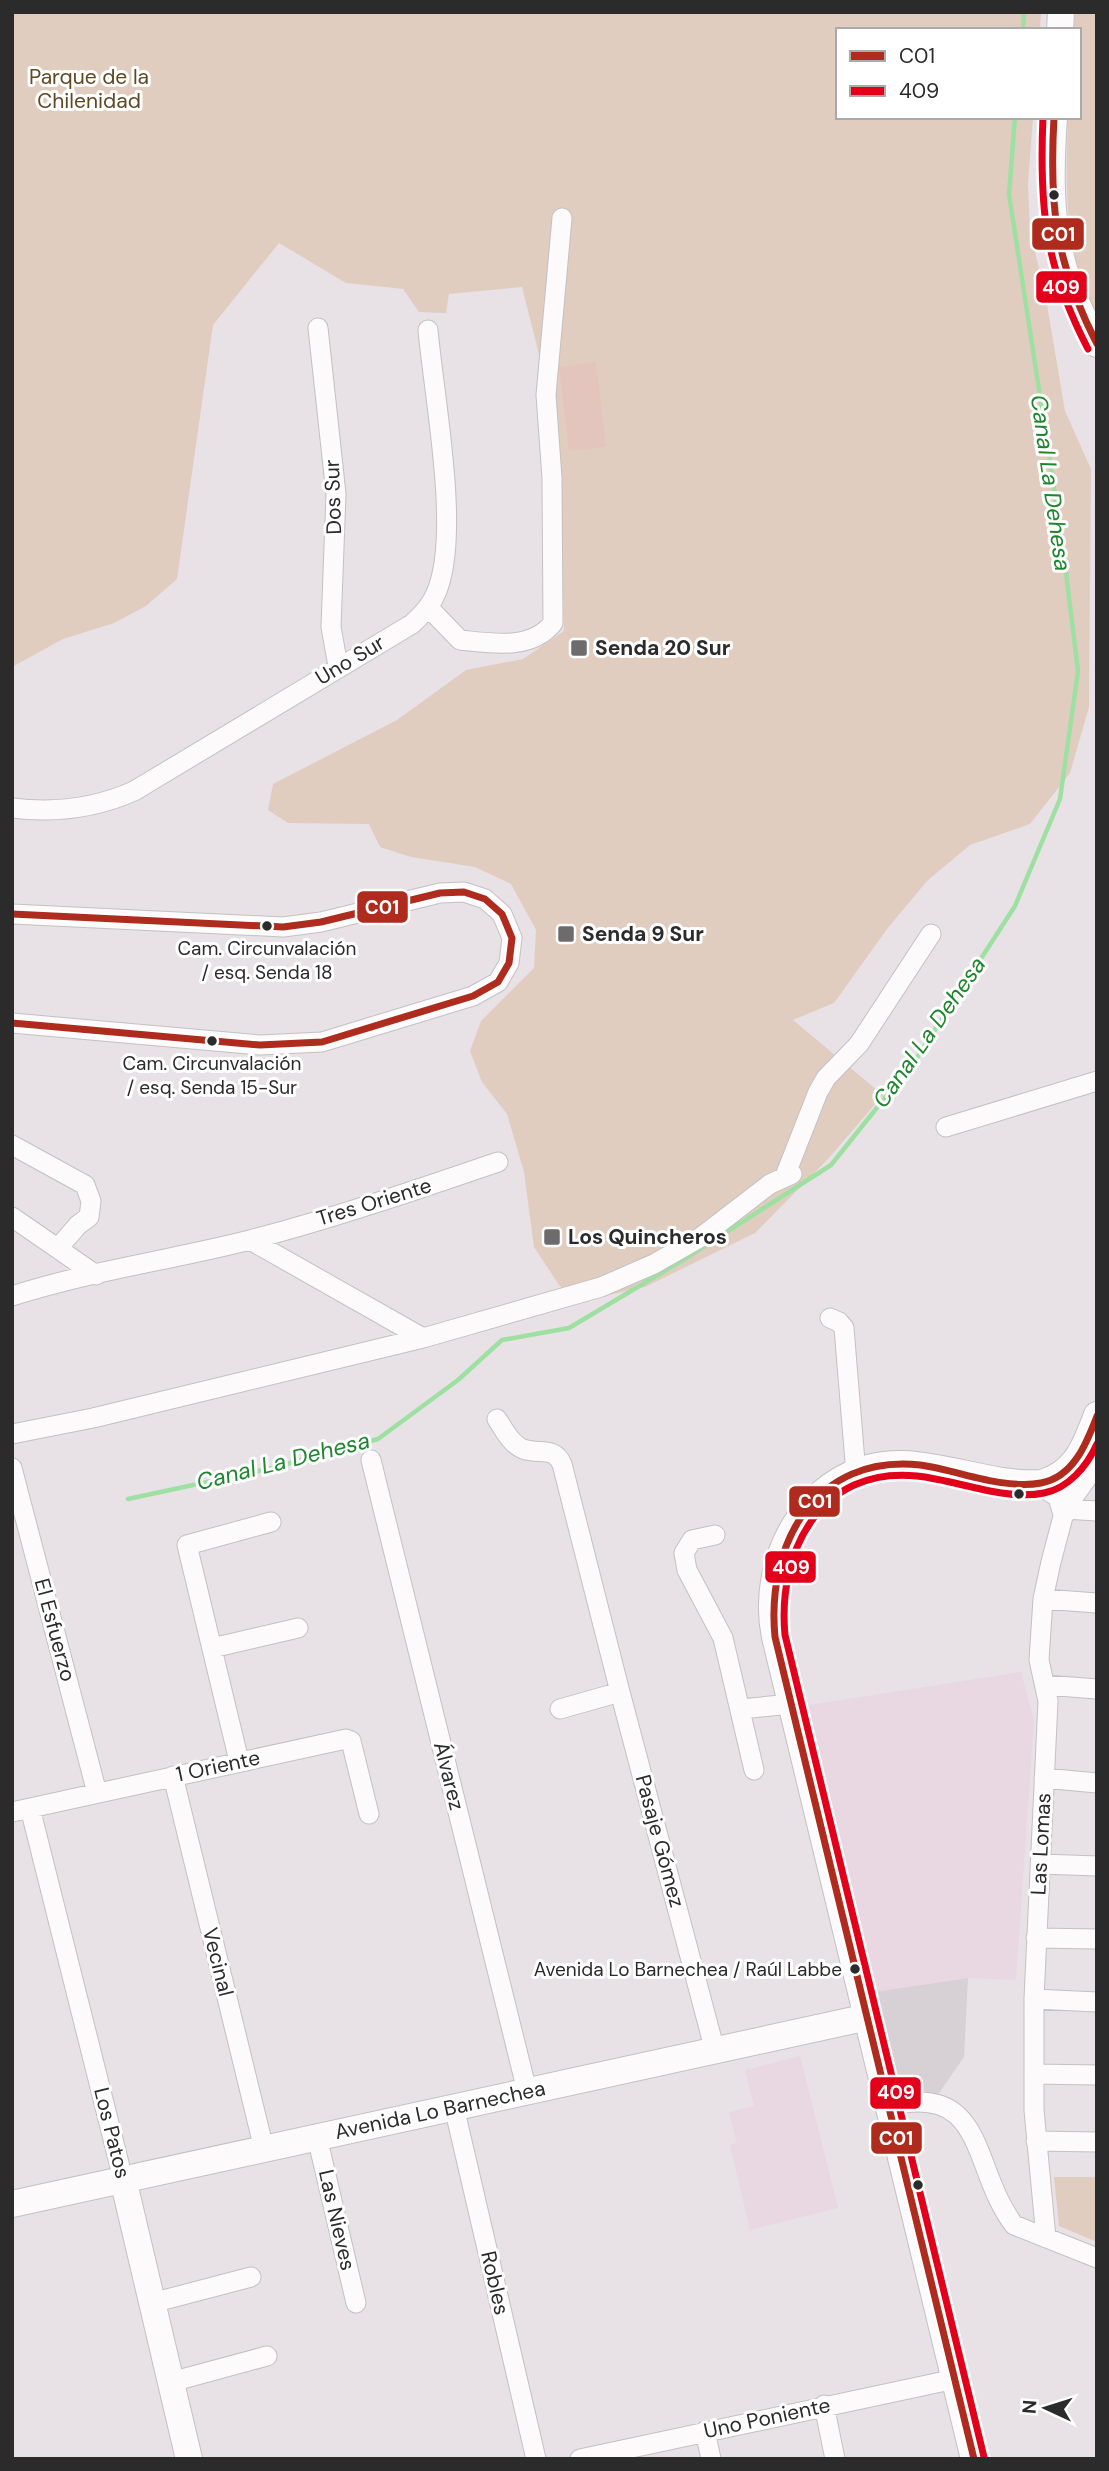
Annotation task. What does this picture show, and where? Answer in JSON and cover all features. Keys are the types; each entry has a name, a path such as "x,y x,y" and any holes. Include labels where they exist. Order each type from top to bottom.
{"street":[{"path":"1054,119 1050,177 1054,234 1071,295 1097,344"},
{"path":"428,330 443,478 446,547 439,584 429,608 460,640 507,645 543,635 553,623 552,478 545,395 562,218"},
{"name":"Dos Sur","path":"318,328 336,494 331,627 338,666"},
{"name":"Uno Sur","path":"12,808 62,810 121,797 412,624 429,608"},
{"path":"12,914 283,927 321,922 440,893 464,892 485,899 502,914 512,937 509,963 498,982 473,996 322,1042 260,1045 12,1023"},
{"path":"12,1434 93,1418 423,1338 601,1287 654,1264 701,1237 789,1175 818,1092 826,1078 859,1044 931,934"},
{"path":"946,1127 1097,1081"},
{"path":"12,1145 85,1185 91,1201 89,1217 78,1225 59,1247"},
{"name":"Tres Oriente","path":"12,1296 52,1283 250,1240 391,1198 498,1162"},
{"path":"12,1217 96,1275"},
{"path":"250,1240 423,1338"},
{"path":"830,1318 844,1328 856,1474"},
{"path":"1042,1483 1064,1474 1074,1464 1097,1415"},
{"name":"Pasaje Gómez","path":"498,1419 511,1441 522,1448 550,1451 558,1455 562,1464 715,2051"},
{"name":"Álvarez","path":"371,1460 527,2091"},
{"path":"974,2459 791,1704 771,1611 774,1569 783,1544 803,1512 828,1489 856,1474 904,1464 1042,1483 1061,1495 1065,1509 1097,1511"},
{"name":"El Esfuerzo","path":"12,1468 97,1793"},
{"name":"Las Lomas","path":"1046,2238 1036,2141 1034,2074 1036,1938 1048,1701 1039,1660 1044,1599 1065,1509 1095,1476"},
{"path":"239,1761 187,1545 271,1522"},
{"path":"715,1535 692,1540 684,1553 687,1570 723,1638 754,1770"},
{"path":"1044,1599 1097,1603"},
{"path":"212,1648 298,1628"},
{"path":"1045,1685 1097,1689"},
{"path":"560,1709 620,1692"},
{"path":"741,1709 791,1704"},
{"name":"1 Oriente","path":"21,1810 346,1739 351,1741 369,1814"},
{"name":"Vecinal","path":"173,1776 264,2149"},
{"path":"1044,1778 1097,1783"},
{"name":"Los Patos","path":"21,1810 123,2179 189,2459"},
{"path":"1041,1864 1097,1866"},
{"path":"1036,1938 1097,1939"},
{"path":"1034,1999 1097,2002"},
{"name":"Avenida Lo Barnechea","path":"12,2204 868,2017"},
{"path":"1034,2074 1097,2075"},
{"path":"889,2106 926,2100 951,2108 962,2116 1008,2217 1023,2230 1097,2258"},
{"name":"Robles","path":"453,2107 536,2459"},
{"name":"Las Nieves","path":"317,2137 356,2303"},
{"path":"1036,2141 1097,2142"},
{"path":"152,2303 251,2277"},
{"path":"171,2382 267,2356"},
{"name":"Uno Poniente","path":"580,2459 608,2456 705,2431 955,2379"},
{"path":"824,2405 835,2459"},
{"path":"705,2431 711,2459"}],"shaded area":[{"path":"596,362 606,447 569,451 559,367"},
{"path":"1021,1672 1034,1720 1016,1980 968,1978 875,1992 809,1705"},
{"path":"968,1978 964,2057 937,2096 894,2079 875,1992"},
{"path":"800,2056 838,2208 750,2230 730,2145 737,2143 729,2112 754,2106 745,2070"}],"green space":[{"name":"Parque de la Chilenidad","path":"12,12 1041,12 1040,28 836,28 836,119 1033,119 1028,184 1030,231 1045,293 1065,411 1091,469 1089,707 1070,773 1030,824 970,845 927,881 887,929 834,1003 793,1020 883,1095 828,1159 755,1233 645,1287 577,1302 559,1285 534,1247 524,1172 507,1114 482,1082 470,1051 481,1021 534,968 536,930 511,884 475,867 411,857 380,847 369,824 288,823 268,810 273,784 397,720 466,670 523,659 564,631 561,516 550,398 522,287 449,294 446,313 419,312 403,289 346,283 279,243 213,325 177,579 146,606 114,623 63,639 12,667"},
{"path":"1075,12 1097,12 1097,325 1086,297 1073,247 1067,199 1068,119 1081,119 1081,28 1074,28"},
{"path":"1054,2177 1097,2177 1097,2242 1059,2226"}],"waterway":[{"name":"Canal La Dehesa","path":"1023,28 1024,12"},
{"name":"Canal La Dehesa","path":"128,1499 272,1468 378,1439 458,1380 502,1340 569,1328 683,1260 831,1165 916,1059 1015,906 1060,799 1078,671 1062,540 1009,194 1015,119"}],"transit line":[{"name":"409","path":"1043,119 1042,180 1048,236 1062,291 1088,349"},
{"name":"C01","path":"1054,119 1053,179 1058,234 1072,287 1097,344"},
{"name":"C01","path":"12,914 283,927 321,922 440,893 464,892 485,899 502,914 512,938 509,963 498,982 473,996 322,1042 260,1045 12,1023"},
{"name":"C01","path":"974,2459 775,1637 774,1602 779,1569 789,1539 805,1512 826,1490 852,1474 883,1465 920,1465 996,1482 1041,1483 1062,1474 1071,1466 1084,1447 1097,1416"},
{"name":"409","path":"984,2457 785,1635 784,1604 789,1573 798,1545 812,1520 831,1500 855,1485 883,1477 917,1476 996,1492 1028,1495 1044,1493 1061,1486 1076,1475 1097,1444"}],"place":[{"name":"Senda 20 Sur","path":"579,648"},
{"name":"Cam. Circunvalación / esq. Senda 18","path":"267,926"},
{"name":"Senda 9 Sur","path":"566,934"},
{"name":"Cam. Circunvalación / esq. Senda 15-Sur","path":"212,1041"},
{"name":"Los Quincheros","path":"552,1237"},
{"name":"Avenida Lo Barnechea / Raúl Labbe","path":"855,1969"}]}
